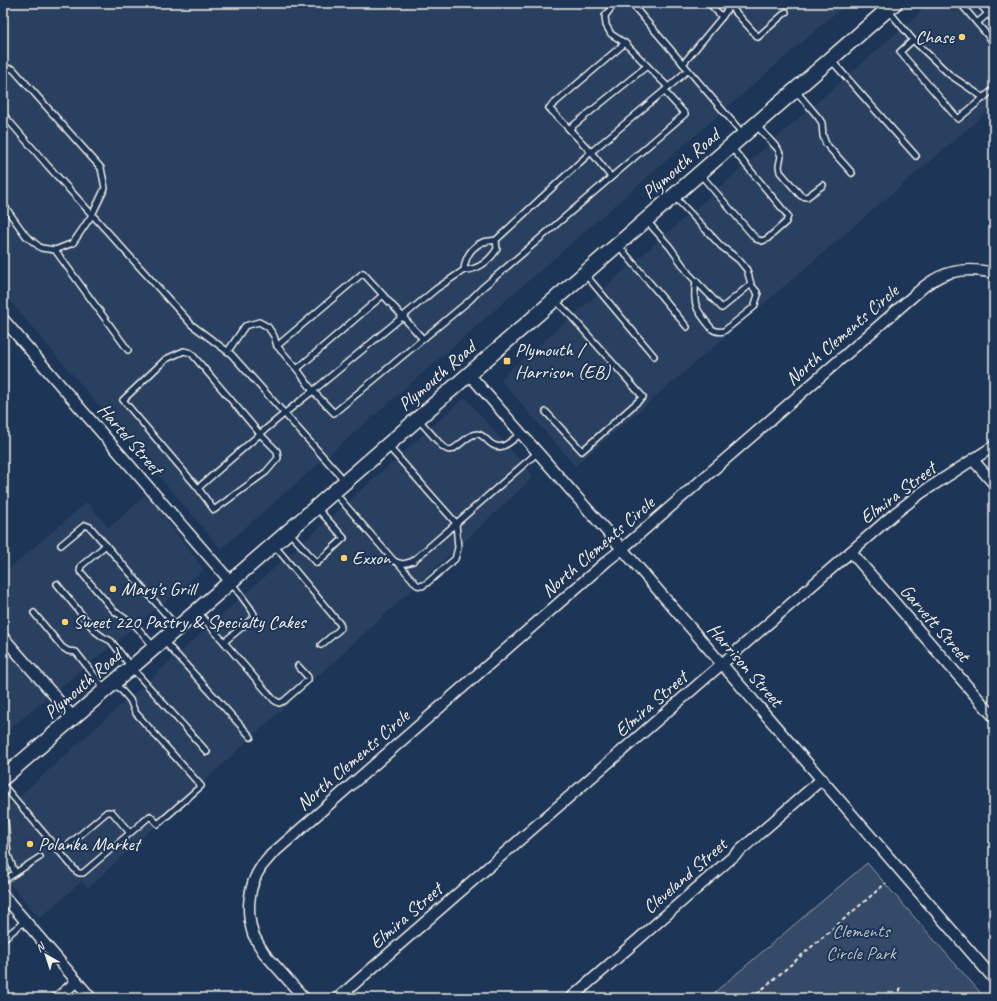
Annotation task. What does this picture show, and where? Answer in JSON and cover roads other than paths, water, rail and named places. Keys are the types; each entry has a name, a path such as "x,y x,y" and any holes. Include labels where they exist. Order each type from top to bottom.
{"main road":[{"name":"Plymouth Road","path":"3,778 197,611 891,6"}],"street":[{"path":"982,3 992,14"},
{"name":"North Clements Circle","path":"304,998 264,953 253,934 249,899 261,867 272,855 919,290 932,280 953,272 962,270 978,270 993,273"},
{"name":"Hartel Street","path":"3,319 230,581"},
{"name":"Harrison Street","path":"469,374 994,979"},
{"name":"Elmira Street","path":"338,998 907,504 994,446"},
{"path":"973,460 994,484"},
{"name":"Garvett Street","path":"851,552 994,717"},
{"path":"3,637 73,718"},
{"name":"Cleveland Street","path":"571,998 822,780"},
{"path":"3,895 91,998"},
{"path":"58,998 77,981"}],"lane":[{"path":"228,351 245,326 259,322 268,327 274,336 277,346 297,369 313,391 334,413 470,300 685,114 666,88 647,66 625,43 611,34 606,25 606,16 611,8 617,3"},
{"path":"631,3 744,135"},
{"path":"709,3 722,17"},
{"path":"960,3 994,43"},
{"path":"683,64 731,4 758,37 786,12"},
{"path":"891,6 913,40 950,75 984,98"},
{"path":"977,23 992,14"},
{"path":"913,40 900,52 958,119 994,89"},
{"path":"611,177 591,152 549,108 625,43"},
{"path":"831,59 916,156"},
{"path":"569,130 647,66"},
{"path":"3,68 13,70 101,168 105,188 92,215 72,243 55,250 41,248 26,236 3,204"},
{"path":"464,270 464,262 472,250 484,242 496,240 591,152 688,70"},
{"path":"795,90 822,123 822,136 826,144 852,174"},
{"path":"3,114 192,325 228,351 345,481"},
{"path":"756,124 778,149 781,156 779,166 780,172 801,196 807,197 823,184"},
{"path":"699,173 756,239 762,241 772,235 786,222 788,216 730,146"},
{"path":"674,196 720,246 739,260 747,270 750,284 758,295 754,307 724,332 714,331 699,314 695,302 696,281"},
{"path":"646,220 670,247 689,274 722,308 750,284"},
{"path":"198,488 284,413 313,391 436,289 464,270 472,270 485,262 491,257 497,248 496,240"},
{"path":"617,245 687,327"},
{"path":"55,250 128,350"},
{"path":"277,346 363,273 423,339"},
{"path":"584,274 654,356"},
{"path":"297,369 383,295"},
{"path":"546,412 582,451 643,397 572,317 554,300"},
{"path":"184,351 191,353 260,434 277,451 278,458 266,472 214,510 198,488 123,400 166,359 184,351"},
{"path":"418,418 442,446 450,450 473,434 483,436 491,444 496,446 506,445 521,433"},
{"path":"334,491 394,561 399,564 417,585 422,586 427,583 454,559 458,548 456,523 387,445"},
{"path":"399,564 406,564 412,561 537,453"},
{"path":"288,531 317,563 344,538 316,506"},
{"path":"61,545 85,525 90,527 178,627"},
{"path":"273,544 340,624 339,630 321,645"},
{"path":"106,545 81,566 80,571 114,611 159,643 251,737"},
{"path":"224,642 253,618 254,614 230,581"},
{"path":"57,584 95,631 111,641 131,667 207,752"},
{"path":"197,611 274,700 279,703 284,702 308,680 308,677 298,666"},
{"path":"3,785 79,873 83,873 150,816 158,824 201,786 135,712 130,700 110,686 76,652 68,651 62,647 34,613"},
{"path":"60,852 107,812 112,812 130,833"},
{"path":"3,819 5,821 8,855 15,873"},
{"path":"3,881 40,857"},
{"path":"3,939 25,921"}],"place":[{"name":"Chase","path":"962,37"},
{"name":"Plymouth / Harrison (EB)","path":"507,361"},
{"name":"Exxon","path":"344,558"},
{"name":"Mary's Grill","path":"113,589"},
{"name":"Sweet 220 Pastry & Specialty Cakes","path":"65,622"},
{"name":"Polanka Market","path":"30,844"}],"park label":[{"name":"Clements Circle Park","path":"861,942"}]}
